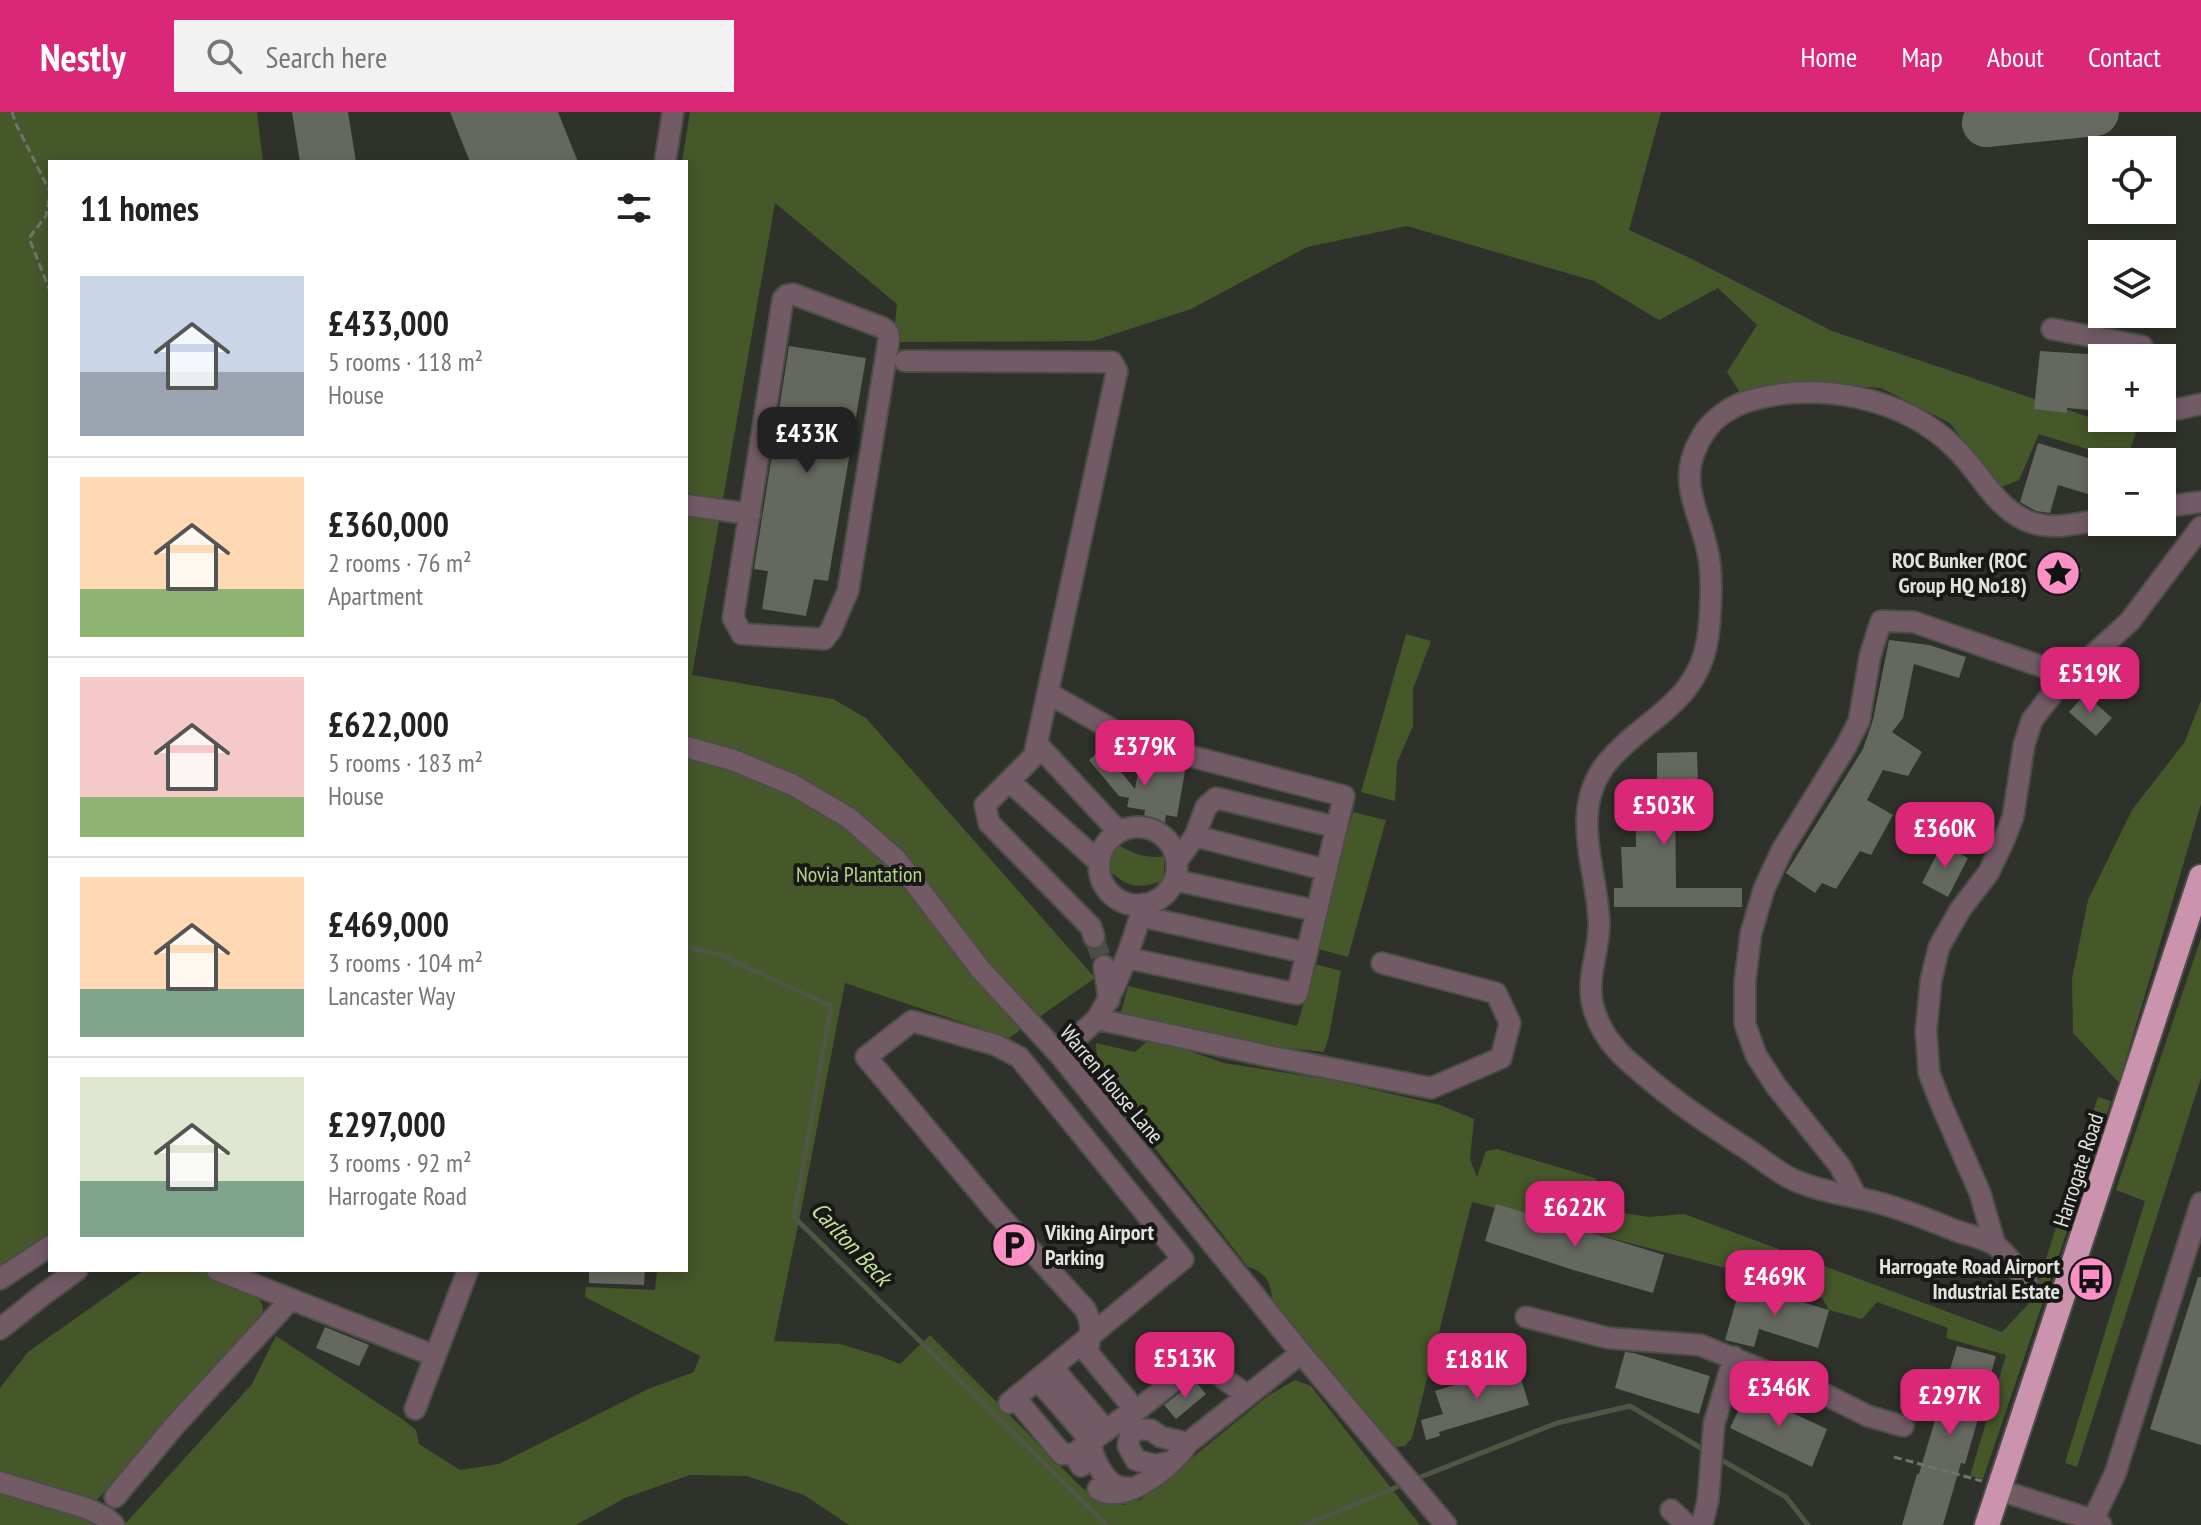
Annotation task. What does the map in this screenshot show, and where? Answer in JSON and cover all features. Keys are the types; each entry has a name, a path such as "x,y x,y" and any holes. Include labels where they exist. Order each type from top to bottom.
{"highway":[{"name":"Harrogate Road","path":"1987,1525 2201,877"}],"street":[{"path":"665,160 673,112"},
{"path":"793,294 887,331 889,338 848,591 824,639 742,634 737,628 733,618 750,514 783,299 793,294"},
{"path":"2052,329 2131,344"},
{"path":"905,361 1112,362 1117,371 1035,750 985,805 989,823 1091,927 1094,937"},
{"path":"1995,1245 1876,1202 1792,1180 1676,1102 1619,1054 1599,1026 1592,1004 1590,979 1598,948 1599,920 1586,827 1589,798 1605,766 1673,705 1698,671 1707,642 1711,580 1708,553 1688,479 1694,448 1713,420 1742,403 1787,393 1848,394 1884,404 1933,428 1959,451 2007,508 2025,520 2059,527 2088,522"},
{"path":"2176,409 2201,404"},
{"path":"2176,504 2201,502"},
{"path":"688,505 750,514"},
{"path":"2027,1281 1995,1245 1980,1193 1929,1073 1926,1031 1931,980 1939,947 1960,910 1989,872 2013,817 2024,745 2032,720 2057,688 2130,621 2201,527"},
{"path":"1857,1198 1840,1166 1776,1086 1756,1055 1745,1024 1745,981 1751,933 1764,889 1782,850 1859,721 1870,656 1881,621 1914,622 2069,676"},
{"path":"1048,693 1132,741 1344,796 1297,994 1127,958"},
{"name":"Warren House Lane","path":"688,748 733,760 793,785 849,818 897,860 981,970 1059,1054 1301,1353 1446,1525"},
{"path":"1035,750 1119,832"},
{"path":"1009,781 1099,862"},
{"path":"1059,1054 1097,1019 1109,1000 1127,958 1142,910 1163,896 1171,886 1175,870 1195,836 1206,807 1216,798 1336,827"},
{"path":"1175,870 1173,849 1166,839 1144,827 1131,827 1109,839 1099,862 1105,887 1114,897 1126,903 1142,910 1307,953"},
{"path":"1195,836 1326,870"},
{"path":"1175,870 1317,911"},
{"path":"1097,1019 1431,1088 1501,1058 1510,1023 1496,993 1382,963"},
{"path":"1104,966 1109,1000"},
{"path":"1031,1386 1089,1339 1183,1259 1019,1057 996,1045 912,1021 866,1057 997,1213 1085,1309 1092,1321 1089,1339 1088,1353 1135,1409"},
{"path":"2000,1488 2093,1523 2115,1474 2201,1203"},
{"path":"0,1279 48,1247"},
{"path":"0,1329 74,1272"},
{"path":"222,1272 435,1356"},
{"path":"415,1409 467,1272"},
{"path":"115,1497 176,1424 291,1299"},
{"path":"1526,1317 1608,1338 1700,1345 1828,1396 1868,1416 1903,1426"},
{"path":"1098,1489 1105,1493 1120,1493 1144,1484 1182,1452 1188,1443 1301,1353"},
{"path":"1702,1525 1708,1500 1714,1424 1734,1357"},
{"path":"1031,1386 1062,1454 1088,1446 1195,1364 1208,1363 1247,1395"},
{"path":"1031,1386 1088,1446 1108,1478 1116,1486 1133,1488"},
{"path":"1170,1462 1155,1465 1136,1460 1128,1446 1130,1435 1136,1429 1151,1430 1161,1437 1188,1443"},
{"path":"0,1482 93,1518 105,1517 114,1525"},
{"path":"1671,1510 1687,1525"}],"path":[{"path":"12,112 48,188"},
{"path":"48,204 46,216 29,238 48,286"},
{"path":"1894,1457 2000,1488"}],"green space":[{"path":"0,112 257,112 263,160 48,160 48,1238 0,1267"},
{"name":"Novia Plantation","path":"690,112 1661,112 1629,230 1832,331 2088,417 2088,432 2136,433 2131,448 2088,449 2039,434 2019,480 1999,488 1950,423 1881,388 1796,382 1742,396 1727,372 1757,325 1718,288 1659,320 1594,281 1407,226 1307,247 1191,309 1093,341 893,342 897,304 775,203 692,675 833,699 866,718 1095,978 1009,1038 845,983 774,1341 840,1344 900,1364 930,1335 1082,1488 1108,1502 1125,1505 1133,1497 1139,1501 1269,1395 1295,1380 1311,1386 1420,1525 849,1525 804,1495 747,1476 690,1475 625,1498 576,1525 124,1525 252,1384 276,1336 402,1419 416,1430 419,1444 460,1470 499,1464 648,1389 694,1372 700,1356 585,1297 586,1287 655,1290 657,1272 688,1272 688,160 682,160"},
{"path":"1406,634 1431,641 1413,689 1413,726 1397,763 1395,801 1361,792"},
{"path":"2201,701 2201,804 2119,1083 2073,1033 2072,979 2088,900 2132,810 2184,743"},
{"path":"1353,812 1386,820 1348,957 1315,948"},
{"path":"1114,842 1138,854 1165,856 1163,881 1135,886 1117,878 1111,872 1109,847"},
{"path":"2201,938 2201,1078 2077,1467 2065,1463 2145,1201 2116,1190"},
{"path":"1315,964 1341,971 1324,1052 1252,1044 1120,1016 1128,986 1297,1026"},
{"path":"1151,1038 1224,1063 1332,1080 1440,1105 1474,1119 1470,1159 1477,1177 1486,1151 1497,1149 1595,1178 1618,1212 1649,1217 1684,1214 2002,1332 2033,1299 2098,1097 2111,1101 1983,1479 1970,1476 2006,1355 1946,1338 1948,1328 1877,1302 1862,1319 1829,1310 1822,1298 1806,1298 1805,1303 1739,1270 1472,1202 1412,1438 1405,1446 1395,1447 1273,1302 1264,1276 1248,1267 1097,1074 1096,1043 1135,1052"},
{"path":"141,1272 214,1272 258,1295 263,1308 262,1320 186,1413 172,1413 96,1501 121,1525 0,1525 0,1388 28,1352"}],"building":[{"path":"292,112 348,112 356,160 300,160"},
{"path":"450,112 558,112 577,160 469,160"},
{"path":"789,346 866,358 828,581 814,579 806,616 762,609 768,571 754,569"},
{"path":"2040,351 2088,354 2088,410 2067,408 2067,413 2034,409"},
{"path":"2038,443 2088,458 2088,494 2058,485 2050,513 2036,511 2020,502"},
{"path":"2057,560 2082,569 2076,588 2039,575 2044,561 2055,565"},
{"path":"1889,640 1929,645 1966,657 1959,678 1914,664 1903,718 1892,732 1922,752 1908,776 1883,770 1867,800 1893,815 1871,855 1860,851 1836,889 1822,883 1815,893 1786,873 1863,749 1873,720"},
{"path":"2085,694 2112,718 2096,736 2069,712"},
{"path":"1102,749 1135,789 1140,762 1185,771 1177,817 1166,815 1164,827 1143,823 1145,810 1127,807 1129,798 1119,796 1089,760"},
{"path":"1697,752 1698,788 1675,789 1676,888 1742,888 1742,907 1614,907 1614,888 1623,888 1621,847 1636,847 1635,797 1657,797 1657,753"},
{"path":"1942,844 1968,858 1948,897 1922,883"},
{"path":"1496,1204 1664,1255 1653,1293 1485,1241"},
{"path":"589,1272 645,1272 644,1285 589,1283"},
{"path":"2198,1277 2201,1277 2201,1445 2150,1429"},
{"path":"1741,1284 1829,1310 1818,1348 1759,1329 1754,1347 1725,1340"},
{"path":"325,1327 369,1345 359,1366 316,1348"},
{"path":"1957,1346 1996,1356 1965,1464 1961,1463 1943,1525 1902,1525 1919,1474"},
{"path":"1625,1352 1710,1376 1699,1414 1615,1388"},
{"path":"1517,1366 1529,1405 1439,1432 1440,1436 1426,1440 1421,1420 1443,1414 1435,1391"},
{"path":"1195,1381 1206,1394 1176,1419 1164,1405"},
{"path":"1747,1392 1827,1429 1812,1467 1730,1428"}],"waterway":[{"name":"Carlton Beck","path":"688,947 721,955 831,1006 794,1217 1107,1525"},
{"name":"Carlton Beck","path":"1413,1480 1557,1423 1630,1406 1706,1451"},
{"name":"Carlton Beck","path":"1718,1458 1786,1497 1808,1525"},
{"name":"Carlton Beck","path":"1305,1525 1404,1484"}],"taxiway":[{"path":"1986,123 2095,112"}],"tunnel":[{"path":"1094,937 1104,966"}],"place":[{"name":"ROC Bunker (ROC Group HQ No18)","path":"2058,573"},
{"name":"Viking Airport Parking","path":"1014,1245"},
{"name":"Harrogate Road Airport Industrial Estate","path":"2091,1279"}]}
